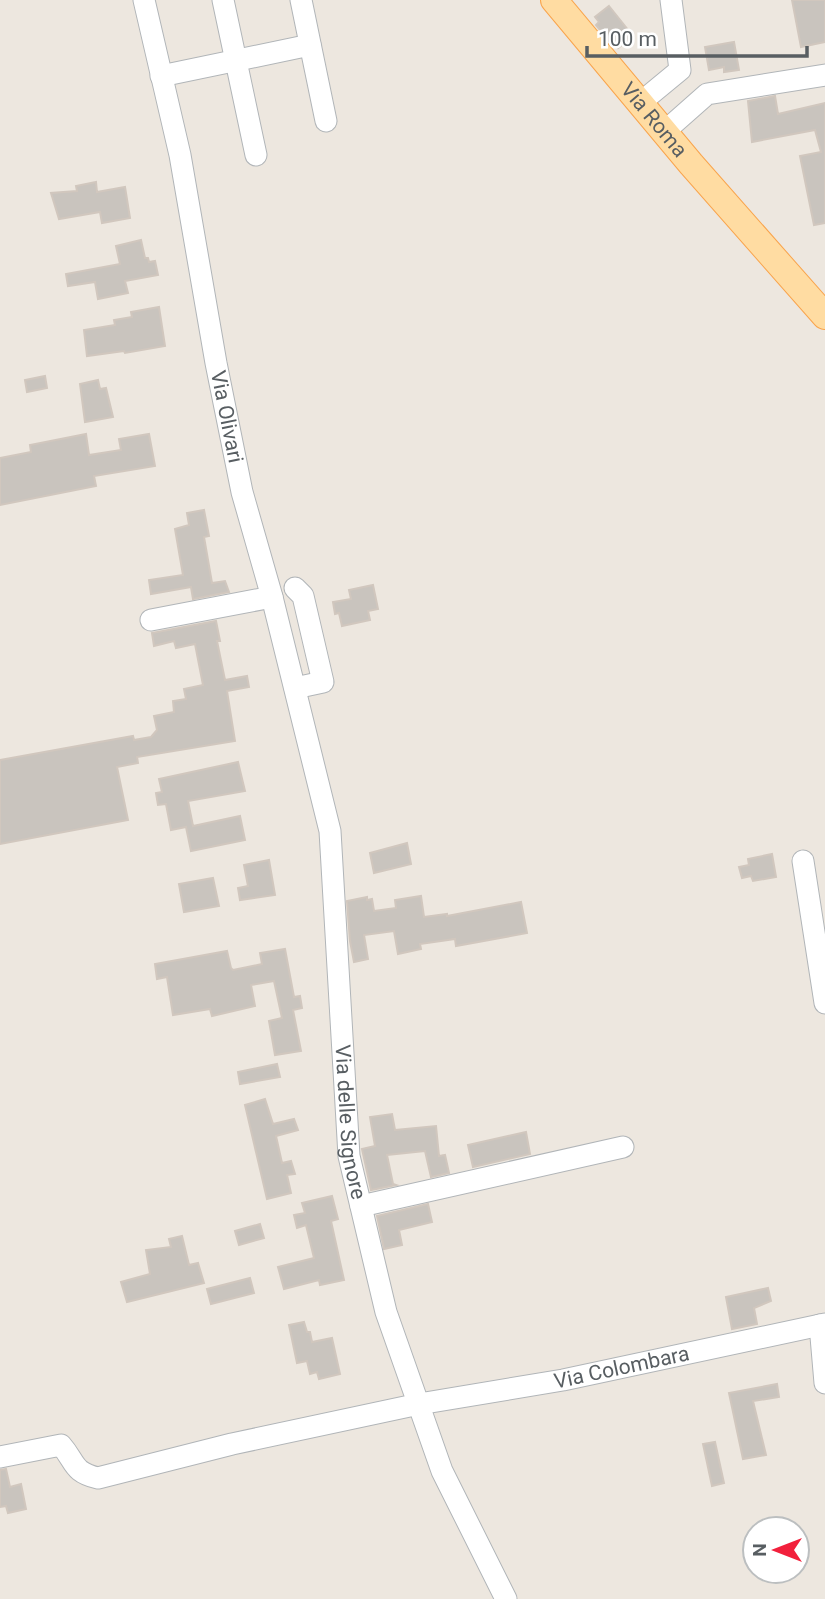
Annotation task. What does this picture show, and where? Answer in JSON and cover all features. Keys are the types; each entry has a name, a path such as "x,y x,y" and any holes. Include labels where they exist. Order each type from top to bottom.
{"main road":[{"name":"Via Roma","path":"554,0 664,132 825,316"}],"street":[{"name":"Via Olivari","path":"144,0 180,155 216,363 242,492 272,597 330,831"},
{"path":"223,0 256,155"},
{"path":"300,0 326,121"},
{"path":"640,103 680,71 671,0"},
{"path":"161,76 310,45"},
{"path":"664,132 707,94 825,75"},
{"path":"295,589 303,596 323,682 295,688"},
{"path":"150,620 272,597"},
{"name":"Via delle Signore","path":"330,831 349,1156 386,1312 442,1471 506,1599"},
{"path":"803,861 825,1003"},
{"path":"361,1206 623,1147"},
{"path":"822,1325 825,1383"},
{"name":"Via Colombara","path":"0,1457 61,1445 74,1466 85,1475 98,1478 232,1444 419,1404 562,1380 822,1325"}],"building":[{"path":"792,0 825,0 825,42 801,47"},
{"path":"609,6 633,36 618,48 596,25 599,22 595,17"},
{"path":"734,42 739,70 724,72 724,67 709,70 705,47"},
{"path":"775,96 778,114 825,103 825,223 814,225 800,156 821,152 815,130 752,142 748,101"},
{"path":"96,182 97,192 125,187 130,218 102,223 100,212 59,219 51,193 77,191 76,186"},
{"path":"141,240 145,258 148,258 149,262 155,261 158,275 125,281 128,293 98,299 95,282 68,286 66,274 120,264 116,246"},
{"path":"159,307 165,346 87,356 84,330 115,325 114,320 132,317 131,312"},
{"path":"45,376 47,388 27,392 25,380"},
{"path":"98,380 100,389 106,388 113,417 85,422 80,384"},
{"path":"86,434 89,455 121,450 119,439 149,434 155,466 94,476 96,486 0,505 0,458 31,452 30,445"},
{"path":"204,510 209,536 204,537 212,583 225,581 229,592 193,599 191,587 151,594 149,580 183,575 175,529 189,525 187,513"},
{"path":"373,585 378,609 368,611 370,620 342,626 339,613 335,614 333,602 351,599 349,590"},
{"path":"216,621 225,680 247,676 249,687 227,691 235,741 137,757 138,763 117,767 128,820 0,844 0,760 133,736 134,740 151,737 157,730 154,716 174,712 173,701 186,699 184,689 203,685 195,644 176,648 174,641 154,646 152,633"},
{"path":"238,762 245,791 188,801 193,826 240,816 245,840 191,851 186,827 171,830 166,804 158,805 156,793 162,792 159,779"},
{"path":"407,843 411,864 374,873 370,853"},
{"path":"772,854 776,877 753,881 751,876 742,878 739,867 749,865 748,859"},
{"path":"269,860 275,895 240,900 238,888 248,886 244,865"},
{"path":"213,878 219,906 184,912 179,884"},
{"path":"421,896 424,917 447,916 521,902 527,933 456,946 455,939 420,944 421,949 398,954 394,931 364,935 368,959 354,962 347,901 367,897 367,900 372,899 374,911 396,908 395,900"},
{"path":"285,949 294,997 300,996 302,1008 293,1010 301,1051 275,1055 269,1021 282,1018 274,981 251,985 255,1006 212,1016 210,1009 173,1015 167,977 157,979 155,964 227,951 233,970 262,964 260,953"},
{"path":"277,1064 280,1077 240,1084 238,1072"},
{"path":"265,1099 273,1124 294,1119 298,1130 276,1136 282,1163 291,1161 295,1174 287,1175 291,1193 267,1199 245,1105"},
{"path":"392,1114 395,1130 436,1126 439,1156 445,1155 449,1173 431,1177 425,1151 387,1155 393,1184 396,1185 371,1190 362,1149 375,1146 370,1117"},
{"path":"526,1132 530,1154 473,1167 468,1145"},
{"path":"332,1196 338,1219 331,1221 344,1280 320,1285 319,1280 284,1289 278,1267 314,1258 306,1225 297,1228 294,1215 305,1213 302,1203"},
{"path":"428,1204 432,1222 399,1230 402,1245 384,1249 377,1216"},
{"path":"260,1224 264,1238 239,1245 235,1231"},
{"path":"182,1236 189,1265 198,1263 204,1283 127,1302 121,1282 150,1274 146,1250 171,1247 169,1239"},
{"path":"250,1278 254,1293 211,1304 207,1289"},
{"path":"768,1288 771,1301 754,1308 757,1324 732,1329 726,1297"},
{"path":"304,1322 312,1342 332,1338 340,1374 319,1379 317,1372 310,1374 307,1361 297,1363 289,1325"},
{"path":"777,1384 779,1397 753,1401 766,1455 743,1459 729,1393"},
{"path":"715,1442 724,1483 712,1486 703,1444"},
{"path":"6,1469 10,1487 21,1484 26,1509 8,1513 6,1506 0,1507 0,1470"}]}
